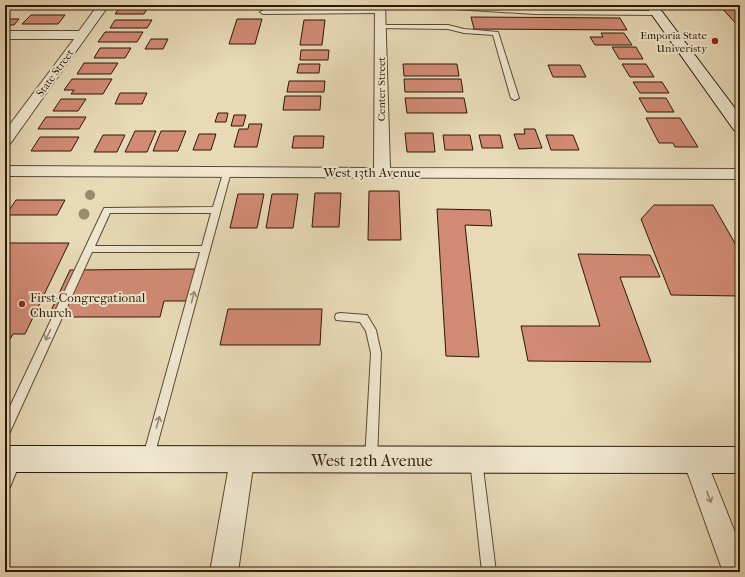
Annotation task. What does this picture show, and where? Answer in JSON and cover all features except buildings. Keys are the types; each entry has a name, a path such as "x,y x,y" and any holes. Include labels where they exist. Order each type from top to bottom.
{"main road":[{"path":"654,9 740,126"},
{"name":"West 12th Avenue","path":"8,467 148,460 740,460"}],"street":[{"name":"State Street","path":"5,141 104,5"},
{"name":"Center Street","path":"380,8 382,172"},
{"path":"5,35 82,35"},
{"name":"West 13th Avenue","path":"5,171 740,174"},
{"path":"224,572 242,460"},
{"path":"695,460 737,572"}],"lane":[{"path":"263,12 455,7 535,12 654,9"},
{"path":"380,27 448,27 464,31 496,33 514,98"},
{"path":"148,460 227,172"},
{"path":"5,430 107,210 217,210"},
{"path":"88,249 206,249"},
{"path":"340,317 363,318 371,330 376,353 371,460"},
{"path":"476,460 489,572"}],"place":[{"name":"Emporia State Univeristy","path":"715,41"},
{"name":"First Congregational Church","path":"22,304"}]}
